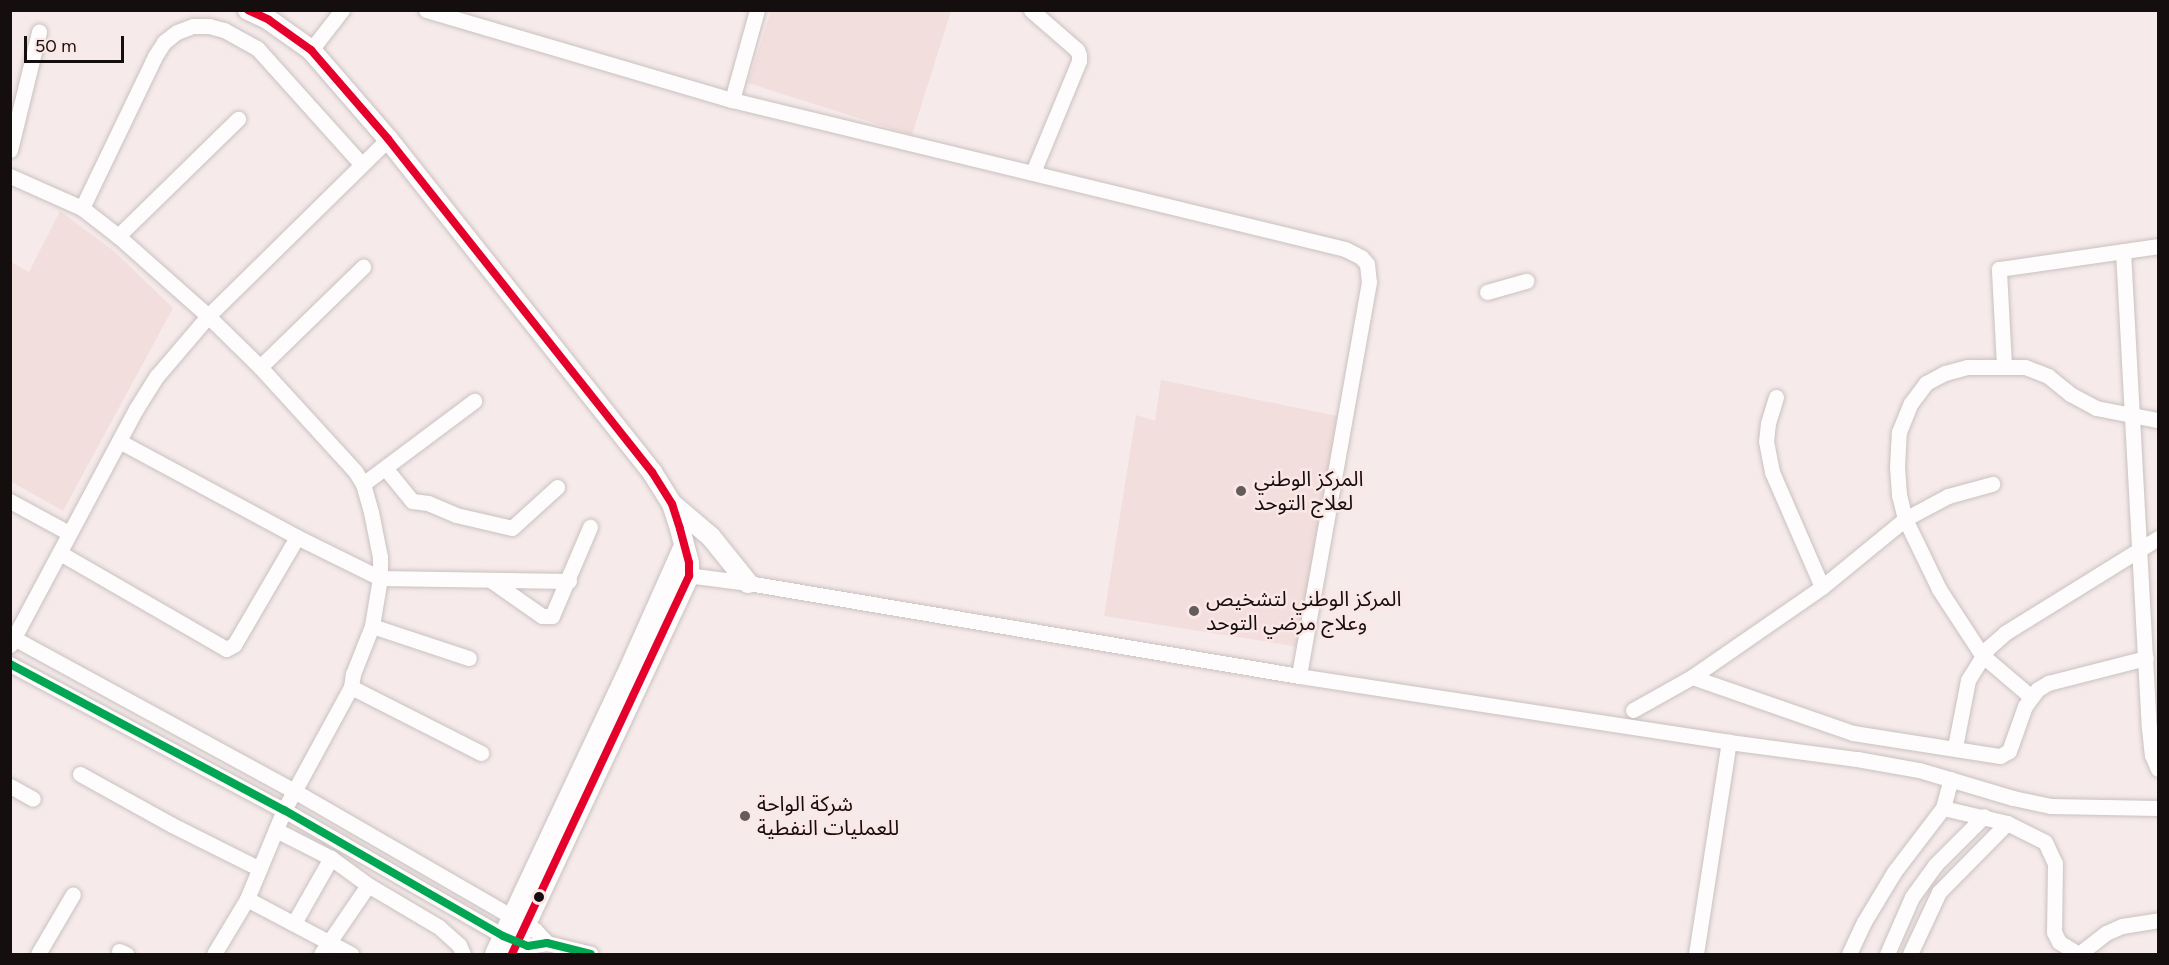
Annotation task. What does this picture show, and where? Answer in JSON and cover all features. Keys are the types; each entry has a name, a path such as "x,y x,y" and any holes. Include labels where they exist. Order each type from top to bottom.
{"main road":[{"path":"248,10 269,20 311,50 388,139 642,460 672,504 711,537 748,583"},
{"path":"495,954 514,936 680,575 684,546 672,504"}],"street":[{"path":"311,50 342,10"},
{"path":"426,10 732,100 1033,171 1354,252 1367,264 1369,282 1299,676"},
{"path":"732,100 757,10"},
{"path":"1031,10 1077,50 1079,55 1079,61 1033,171"},
{"path":"82,208 155,56 164,42 177,32 193,26 209,26 224,30 257,48 361,164"},
{"path":"10,150 39,32"},
{"path":"118,236 238,119"},
{"path":"388,139 208,316 157,376 119,441 60,554 12,639 296,792 514,936"},
{"path":"10,176 82,208 118,236 208,316 260,367 355,471 363,484 377,537 381,578 372,626 353,674 351,687 296,792 284,810 247,898 214,954"},
{"path":"2004,366 1999,269 2158,246"},
{"path":"2123,251 2146,658 2154,726 2152,755 2158,769"},
{"path":"260,367 363,267"},
{"path":"1487,292 1526,282"},
{"path":"2030,696 1982,655 1939,589 1905,519 1899,495 1897,467 1899,432 1911,403 1926,383 1945,373 1967,367 2004,366 2037,370 2085,403 2132,416 2158,420"},
{"path":"1776,397 1768,423 1766,441 1772,472 1822,587"},
{"path":"363,484 474,401"},
{"path":"119,441 297,537 381,578 569,581"},
{"path":"386,469 412,501 428,503 456,516 512,528 557,487"},
{"path":"1633,710 1692,677 1822,587 1905,519 1948,496 1992,484"},
{"path":"10,501 69,533"},
{"path":"492,581 547,618 555,613 591,528"},
{"path":"60,554 226,649 234,645 297,537"},
{"path":"1955,747 1965,690 1982,655 2005,633 2158,538"},
{"path":"680,575 748,583 1299,676 1729,742 1857,759 1951,779 2013,798 2051,806 2158,808"},
{"path":"372,626 470,658"},
{"path":"1692,677 1853,733 1995,755 2005,754 2011,746 2030,696 2048,683 2146,658"},
{"path":"10,664 514,936 535,946 547,943 591,954"},
{"path":"351,687 481,753"},
{"path":"1696,954 1729,742"},
{"path":"80,774 172,825 260,869"},
{"path":"1849,954 1864,922 1894,872 1943,808 1951,779"},
{"path":"10,786 33,798"},
{"path":"1943,808 2007,823 2045,842 2052,852 2055,864 2055,932 2059,942 2078,954 2106,933 2140,921 2158,919"},
{"path":"1887,954 1912,897 1935,865 1984,816"},
{"path":"1910,954 1924,919 1939,892 1950,878 2007,823"},
{"path":"276,830 332,858 368,885 439,927 459,945 463,954"},
{"path":"294,923 332,858"},
{"path":"1935,865 1950,878"},
{"path":"326,949 368,885"},
{"path":"38,954 73,894"},
{"path":"247,898 294,923 326,949 351,954"}],"shaded area":[{"path":"771,11 951,11 912,135 748,83"},
{"path":"60,211 114,251 173,308 63,511 10,481 11,262 29,272"},
{"path":"1161,380 1337,416 1306,648 1104,616 1136,415 1155,421"}],"transit line":[{"path":"248,10 269,20 311,50 388,139 652,472 672,504 680,529 689,563 689,576 512,954"},
{"path":"10,664 284,810 503,936 528,946 547,943 591,954"}],"place":[{"name":"المركز الوطني لعلاج التوحد","path":"1241,491"},
{"name":"المركز الوطني لتشخيص وعلاج مرضي التوحد","path":"1194,611"},
{"name":"شركة الواحة للعمليات النفطية","path":"745,816"}]}
